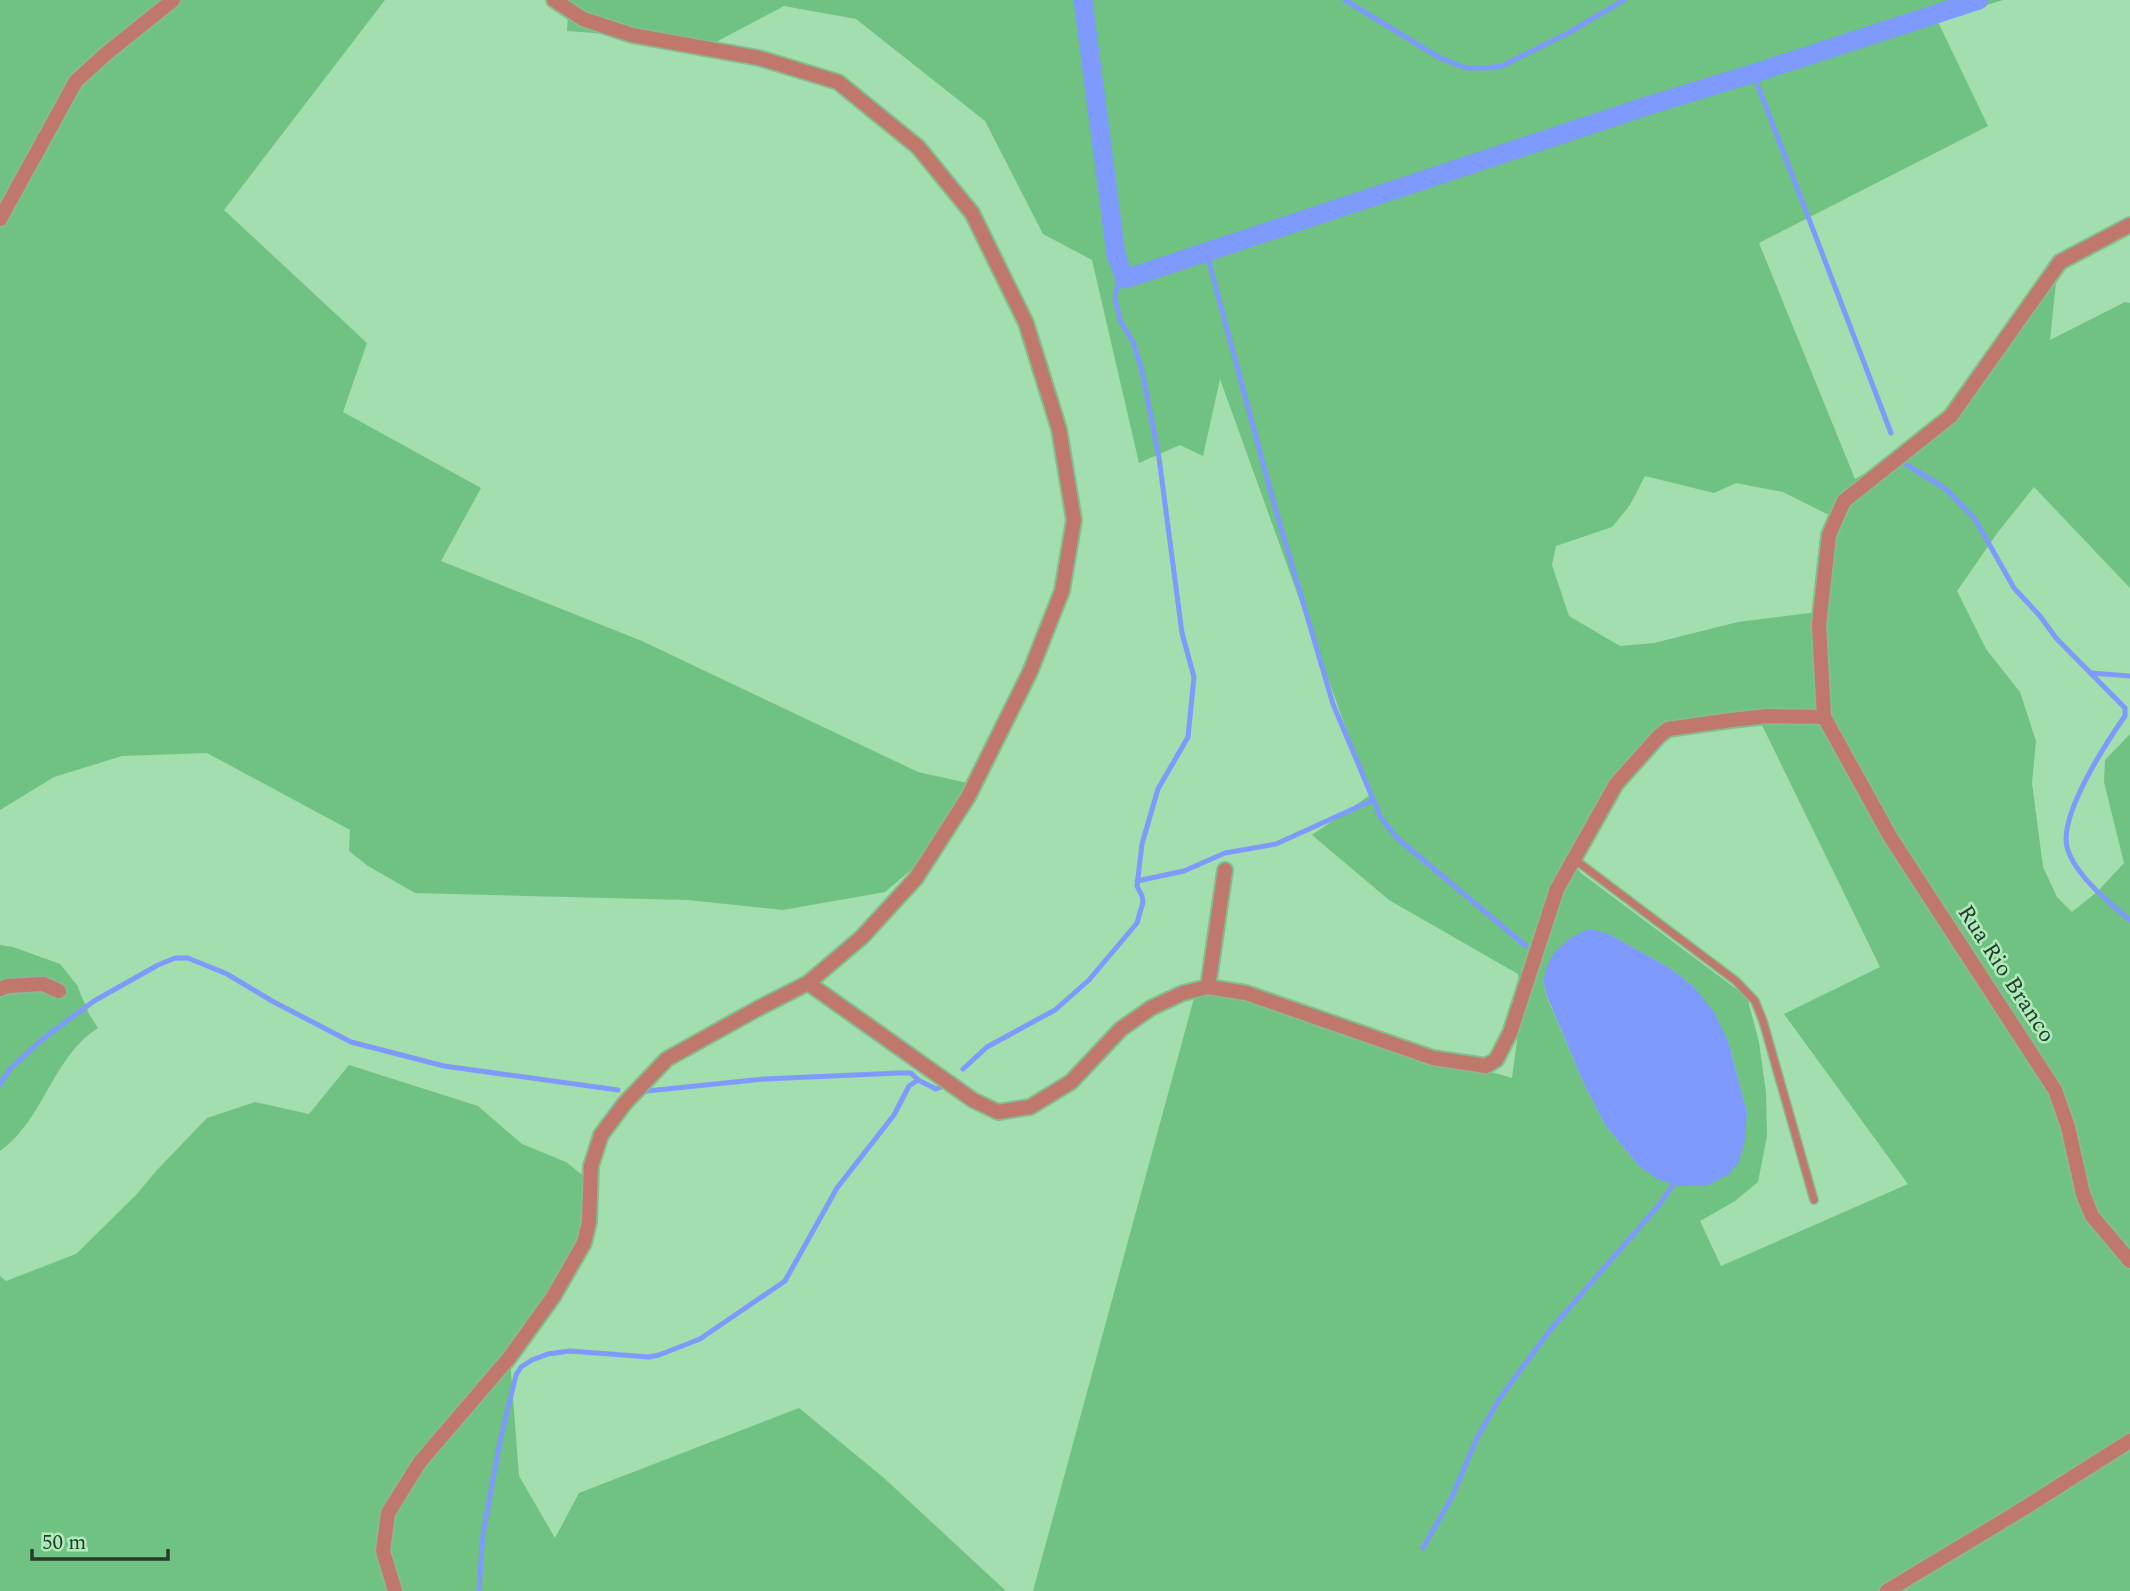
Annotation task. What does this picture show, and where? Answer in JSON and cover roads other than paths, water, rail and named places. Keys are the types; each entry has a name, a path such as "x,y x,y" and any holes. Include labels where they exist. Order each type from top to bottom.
{"street":[{"path":"0,219 76,81 107,52 173,0"},
{"path":"395,1591 383,1551 388,1513 420,1462 509,1358 553,1297 584,1243 589,1222 591,1166 601,1135 625,1103 667,1059 808,984 862,937 916,878 968,797 1030,672 1062,592 1074,520 1059,429 1026,323 972,213 918,147 838,82 759,58 632,35 583,19 554,0"},
{"path":"808,984 973,1100 998,1112 1030,1107 1071,1082 1121,1029 1152,1008 1183,993 1208,987 1246,993 1433,1058 1486,1066 1496,1060 1510,1033 1557,889 1616,784 1644,751 1668,729 1768,716 1824,717 1819,625 1829,535 1844,501 1951,416 2060,262 2130,225"},
{"name":"Rua Rio Branco","path":"1824,717 1891,838 2055,1090 2068,1127 2082,1194 2092,1216 2130,1261"},
{"path":"1208,987 1225,870"},
{"path":"0,989 7,986 43,984 59,991"},
{"path":"1887,1591 2130,1441"}],"lane":[{"path":"1574,859 1736,981 1755,1001 1814,1200"}],"water":[{"path":"1589,929 1609,934 1670,968 1693,986 1714,1012 1728,1041 1747,1112 1745,1140 1739,1162 1728,1175 1706,1186 1681,1186 1657,1179 1639,1166 1605,1125 1583,1082 1543,981 1555,951 1572,937"}],"waterway":[{"path":"1083,0 1116,255 1125,279 1650,105 1979,0"},
{"path":"1345,0 1440,58 1466,68 1502,66 1570,32 1624,0"},
{"path":"1755,73 1891,433"},
{"path":"1206,251 1274,504 1333,704 1381,818 1397,838 1526,946"},
{"path":"963,1069 987,1047 1055,1010 1089,980 1137,923 1143,902 1137,886 1142,844 1158,789 1188,737 1194,677 1182,633 1159,458 1142,371 1133,342 1120,320 1115,298 1117,287 1125,279"},
{"path":"1904,463 1946,489 1975,519 2014,588 2056,638 2125,708 2125,716 2096,761 2077,799 2066,833 2071,857 2084,877 2130,920"},
{"path":"2091,673 2130,676"},
{"path":"1137,881 1184,871 1225,853 1276,844 1373,800"},
{"path":"0,1084 10,1069 44,1038 94,1001 158,965 175,958 188,958 227,974 351,1042 444,1066 618,1090"},
{"path":"647,1091 765,1079 899,1073 911,1073 918,1080 936,1089 941,1087"},
{"path":"479,1591 483,1534 500,1441 516,1375 521,1367 548,1354 570,1351 649,1357 659,1355 700,1339 785,1281 837,1188 894,1115 909,1086 918,1080"},
{"path":"1423,1548 1452,1497 1477,1438 1500,1398 1551,1329 1659,1205 1678,1178"}]}
